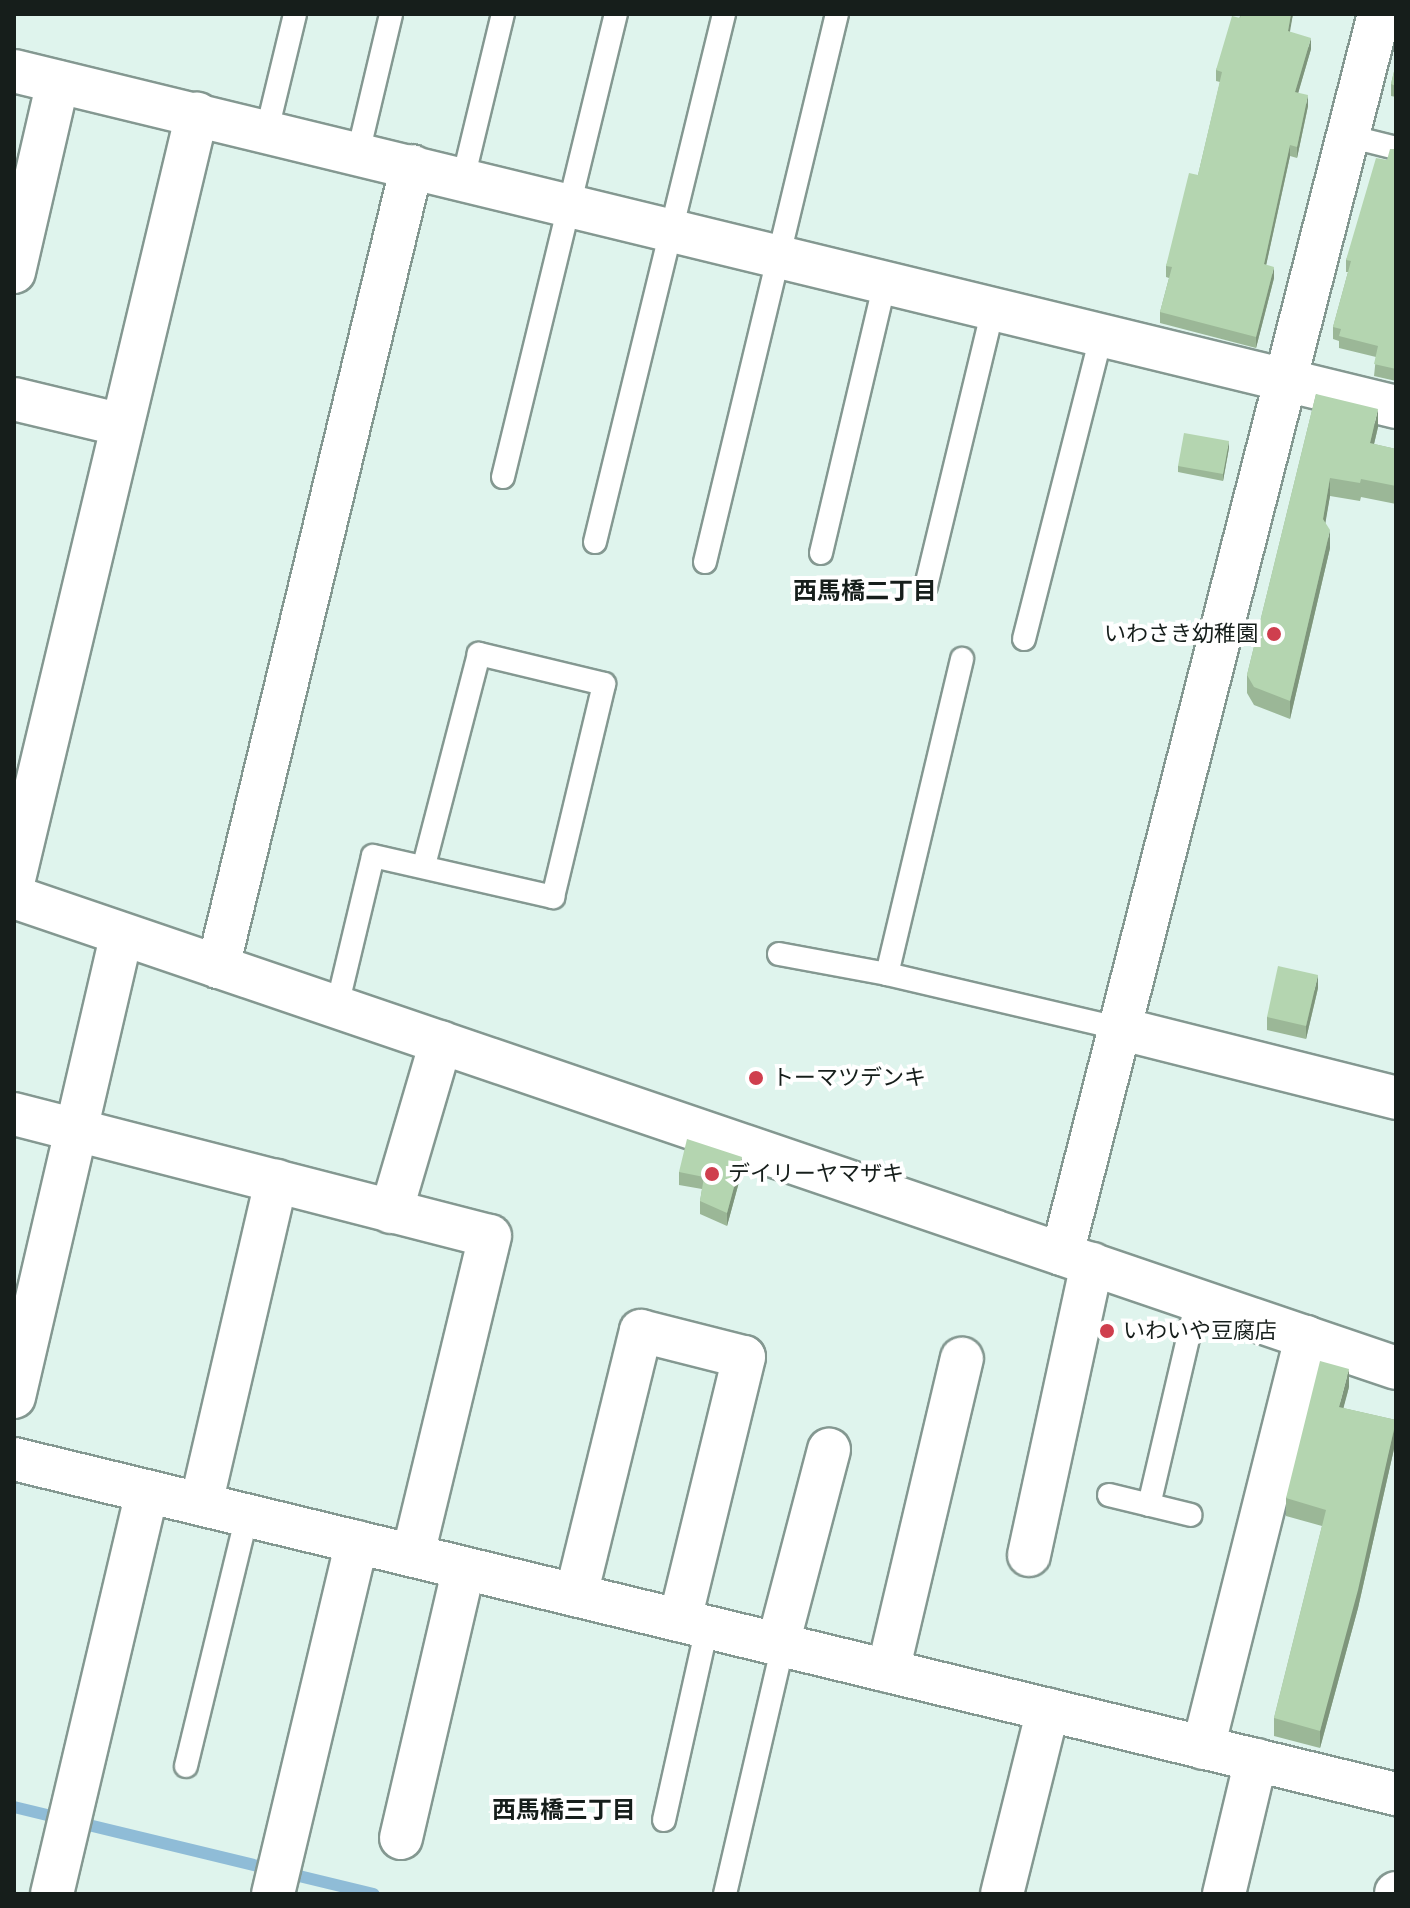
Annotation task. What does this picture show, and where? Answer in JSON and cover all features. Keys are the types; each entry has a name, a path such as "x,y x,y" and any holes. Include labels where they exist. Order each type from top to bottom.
{"street":[{"path":"1029,1555 1077,1259 1122,1029 1379,14"},
{"path":"14,71 267,130 1396,407"},
{"path":"14,272 58,82"},
{"path":"14,879 197,114"},
{"path":"218,967 412,166"},
{"path":"14,399 122,425"},
{"path":"14,897 1396,1368"},
{"path":"14,1397 122,934"},
{"path":"1122,1029 1396,1098"},
{"path":"391,1212 441,1042"},
{"path":"14,1114 490,1236 413,1555"},
{"path":"201,1504 276,1181"},
{"path":"576,1595 641,1331 744,1357 694,1624"},
{"path":"1203,1748 1306,1337"},
{"path":"888,1671 962,1359"},
{"path":"778,1644 829,1450"},
{"path":"14,1459 1396,1794"},
{"path":"52,1894 147,1492"},
{"path":"277,1879 357,1542"},
{"path":"401,1838 464,1568"},
{"path":"1002,1894 1048,1710"},
{"path":"1224,1894 1256,1760"}],"lane":[{"path":"267,130 295,14"},
{"path":"358,153 391,14"},
{"path":"463,179 503,14"},
{"path":"503,477 616,14"},
{"path":"595,542 674,231 724,14"},
{"path":"705,562 837,14"},
{"path":"1348,136 1396,148"},
{"path":"821,553 885,283"},
{"path":"926,586 993,310"},
{"path":"1024,639 1101,336"},
{"path":"337,1006 373,856 424,865 553,897 604,684 479,654 424,865"},
{"path":"887,974 962,659"},
{"path":"779,954 887,974 1122,1029"},
{"path":"1149,1505 1197,1301"},
{"path":"1109,1495 1191,1515"},
{"path":"186,1766 247,1515"},
{"path":"664,1820 694,1624"},
{"path":"725,1894 779,1662 778,1644"}],"building":[{"path":"1241,14 1291,14 1288,31 1311,38 1295,92 1308,95 1297,147 1290,145 1264,264 1274,267 1256,337 1160,312 1172,267 1166,266 1189,173 1198,175 1222,72 1216,70 1232,16 1240,18"},
{"path":"1396,63 1396,86 1391,84"},
{"path":"1390,149 1396,149 1396,369 1374,364 1378,346 1339,336 1341,329 1333,327 1351,261 1346,260 1376,158 1387,160"},
{"path":"1316,394 1378,409 1370,443 1396,449 1396,486 1361,479 1360,483 1330,478 1323,519 1330,530 1290,701 1254,687 1247,675"},
{"path":"1184,433 1229,441 1223,474 1178,466"},
{"path":"1278,966 1318,975 1306,1026 1267,1017"},
{"path":"687,1139 742,1157 727,1213 700,1201 704,1177 679,1172"},
{"path":"1320,1361 1349,1369 1339,1407 1396,1420 1358,1590 1320,1731 1274,1718 1326,1510 1286,1498"}],"waterway":[{"path":"14,1807 374,1894"}],"place":[{"name":"いわさき幼稚園","path":"1274,634"},
{"name":"トーマツデンキ","path":"756,1078"},
{"name":"デイリーヤマザキ","path":"712,1174"},
{"name":"いわいや豆腐店","path":"1107,1331"}],"district":[{"name":"西馬橋二丁目","path":"865,591"},
{"name":"西馬橋三丁目","path":"564,1810"}]}
